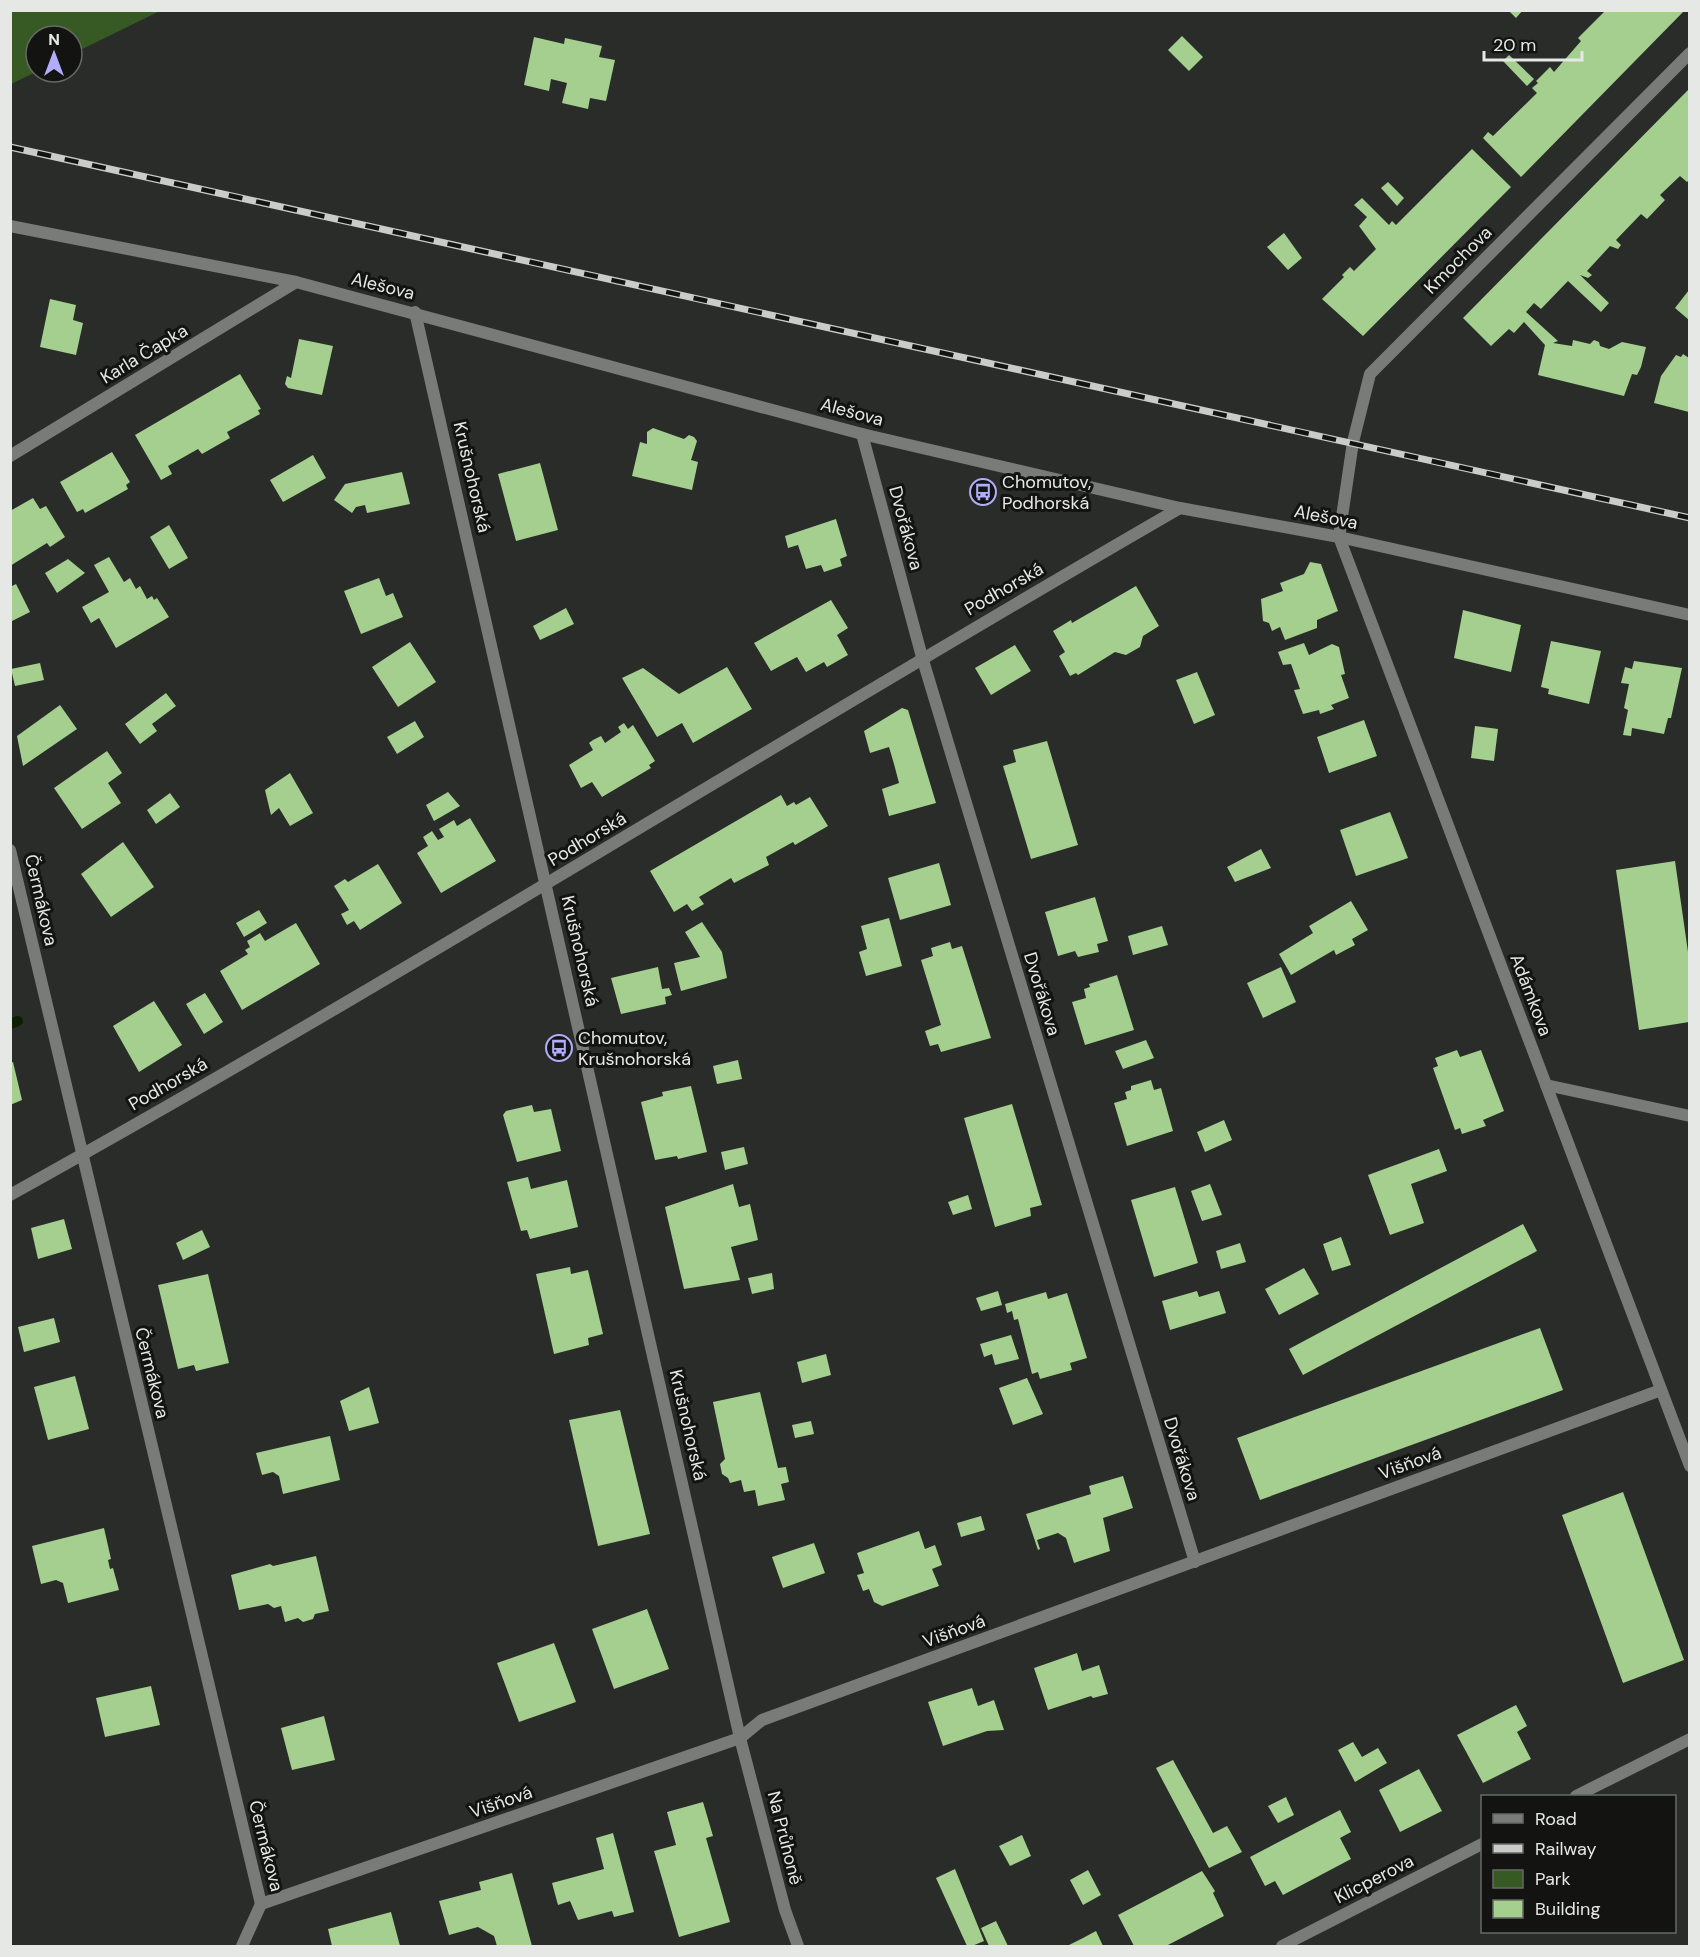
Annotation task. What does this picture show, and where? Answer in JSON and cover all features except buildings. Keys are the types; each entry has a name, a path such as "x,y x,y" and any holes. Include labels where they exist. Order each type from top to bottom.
{"street":[{"name":"Kmochova","path":"1339,537 1353,442 1370,374 1689,52"},
{"name":"Alešova","path":"10,226 296,282 415,312 862,434 1179,508 1339,537 1689,615"},
{"name":"Karla Čapka","path":"10,456 296,282"},
{"name":"Krušnohorská","path":"415,312 740,1738"},
{"name":"Dvořákova","path":"862,434 922,657 1195,1562"},
{"name":"Podhorská","path":"10,1195 547,885 922,657 1179,508"},
{"name":"Adámkova","path":"1339,537 1689,1466"},
{"name":"Čermákova","path":"10,850 261,1904"},
{"path":"1546,1085 1689,1116"},
{"name":"Višňová","path":"261,1904 740,1738 762,1720 1661,1390"},
{"name":"Na Průhoně","path":"740,1738 784,1910 798,1947"},
{"path":"1580,1795 1689,1739"},
{"name":"Klicperova","path":"1282,1947 1481,1845"},
{"path":"242,1947 261,1904"}],"green space":[{"path":"11,10 160,10 84,48 84,24 24,24 24,78 11,84"}],"waterway":[{"path":"10,1024 18,1021"}],"railway":[{"path":"10,147 1690,518"}],"place":[{"name":"Chomutov, Podhorská","path":"983,492"},
{"name":"Chomutov, Krušnohorská","path":"559,1048"}]}
